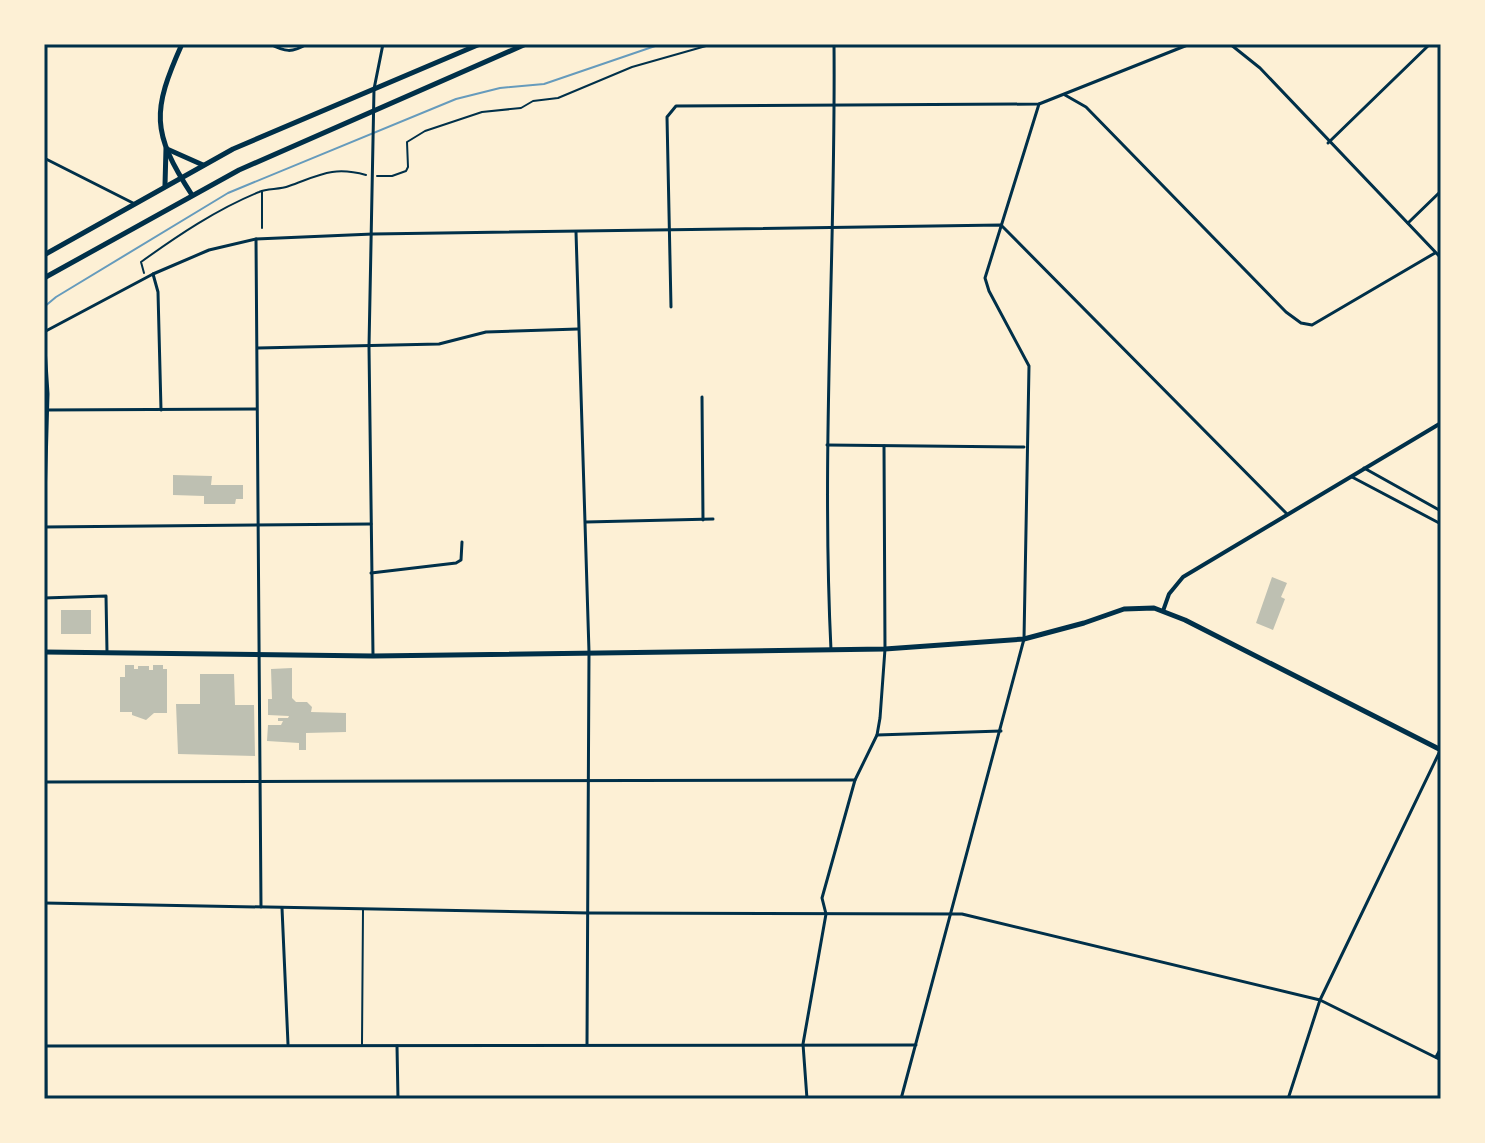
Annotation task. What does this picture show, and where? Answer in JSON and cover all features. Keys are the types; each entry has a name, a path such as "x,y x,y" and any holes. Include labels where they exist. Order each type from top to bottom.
{"main road":[{"path":"182,44 161,96 161,127 166,148 192,195"},
{"path":"44,255 233,149 480,44"},
{"path":"44,278 239,170 526,44"},
{"path":"166,148 203,165"},
{"path":"165,185 166,148"},
{"path":"44,348 44,500"},
{"path":"44,583 44,782"},
{"path":"44,652 373,656 885,649 1024,639 1124,609 1143,607 1163,611 1441,750"},
{"path":"44,944 45,1099"}],"street":[{"path":"270,44 293,52 307,44"},
{"path":"373,656 369,347 374,89 383,44"},
{"path":"831,650 827,445 834,44"},
{"path":"671,307 667,117 676,106 1039,104 1190,44"},
{"path":"1230,44 1260,68 1328,143 1441,258"},
{"path":"1328,143 1430,44"},
{"path":"1065,95 1086,107 1286,312 1301,323 1312,325 1435,253"},
{"path":"901,1099 1024,639 1025,447 1029,366 985,278 1039,104"},
{"path":"44,158 136,204"},
{"path":"1408,223 1441,191"},
{"path":"44,332 153,274 209,250 256,239 373,234 1001,225 1288,515"},
{"path":"576,232 589,652 587,1044"},
{"path":"256,239 261,907"},
{"path":"153,274 158,292 161,410"},
{"path":"258,348 439,344 486,332 578,329"},
{"path":"702,397 703,520"},
{"path":"45,410 256,409"},
{"path":"1163,611 1169,594 1183,577 1441,423"},
{"path":"827,445 1025,447"},
{"path":"807,1099 803,1044 826,914 822,898 855,780 877,735 885,649 884,446"},
{"path":"1364,468 1441,511"},
{"path":"1352,477 1441,524"},
{"path":"586,522 713,519"},
{"path":"44,527 371,524"},
{"path":"371,573 456,563 461,560 462,542"},
{"path":"44,598 106,596 107,652"},
{"path":"877,735 1001,731"},
{"path":"1288,1099 1320,1000 1441,750"},
{"path":"44,782 855,780"},
{"path":"44,903 589,913 962,914 1320,1000 1439,1058 1441,1048"},
{"path":"282,908 288,1045"},
{"path":"45,1046 916,1045"},
{"path":"397,1046 398,1099"}],"lane":[{"path":"362,1046 363,909"}],"path":[{"path":"147,277 141,262 187,231 262,190 288,187 318,174 340,169 374,177 392,176 406,171 407,142 425,131 482,112 521,108 533,101 558,98 587,88 613,73 713,44"},
{"path":"262,190 262,228"}],"building":[{"path":"173,475 212,476 211,485 243,485 243,499 236,499 235,504 204,504 204,496 173,495"},
{"path":"1272,577 1287,583 1281,597 1285,599 1273,630 1256,623"},
{"path":"61,610 91,610 91,634 61,634"},
{"path":"125,665 134,665 134,669 149,666 149,670 153,670 153,665 163,665 163,669 167,669 167,713 154,713 146,720 132,715 132,712 120,712 120,677 125,677"},
{"path":"292,668 292,698 296,702 307,702 312,707 311,712 346,713 346,732 306,733 306,750 299,750 299,743 267,741 268,725 281,725 283,721 278,721 278,718 289,716 268,715 268,699 272,699 271,669"},
{"path":"200,674 234,674 235,705 254,705 255,756 178,754 176,704 200,704"}],"waterway":[{"path":"44,307 228,193 456,99 500,88 544,84 661,44"}]}
